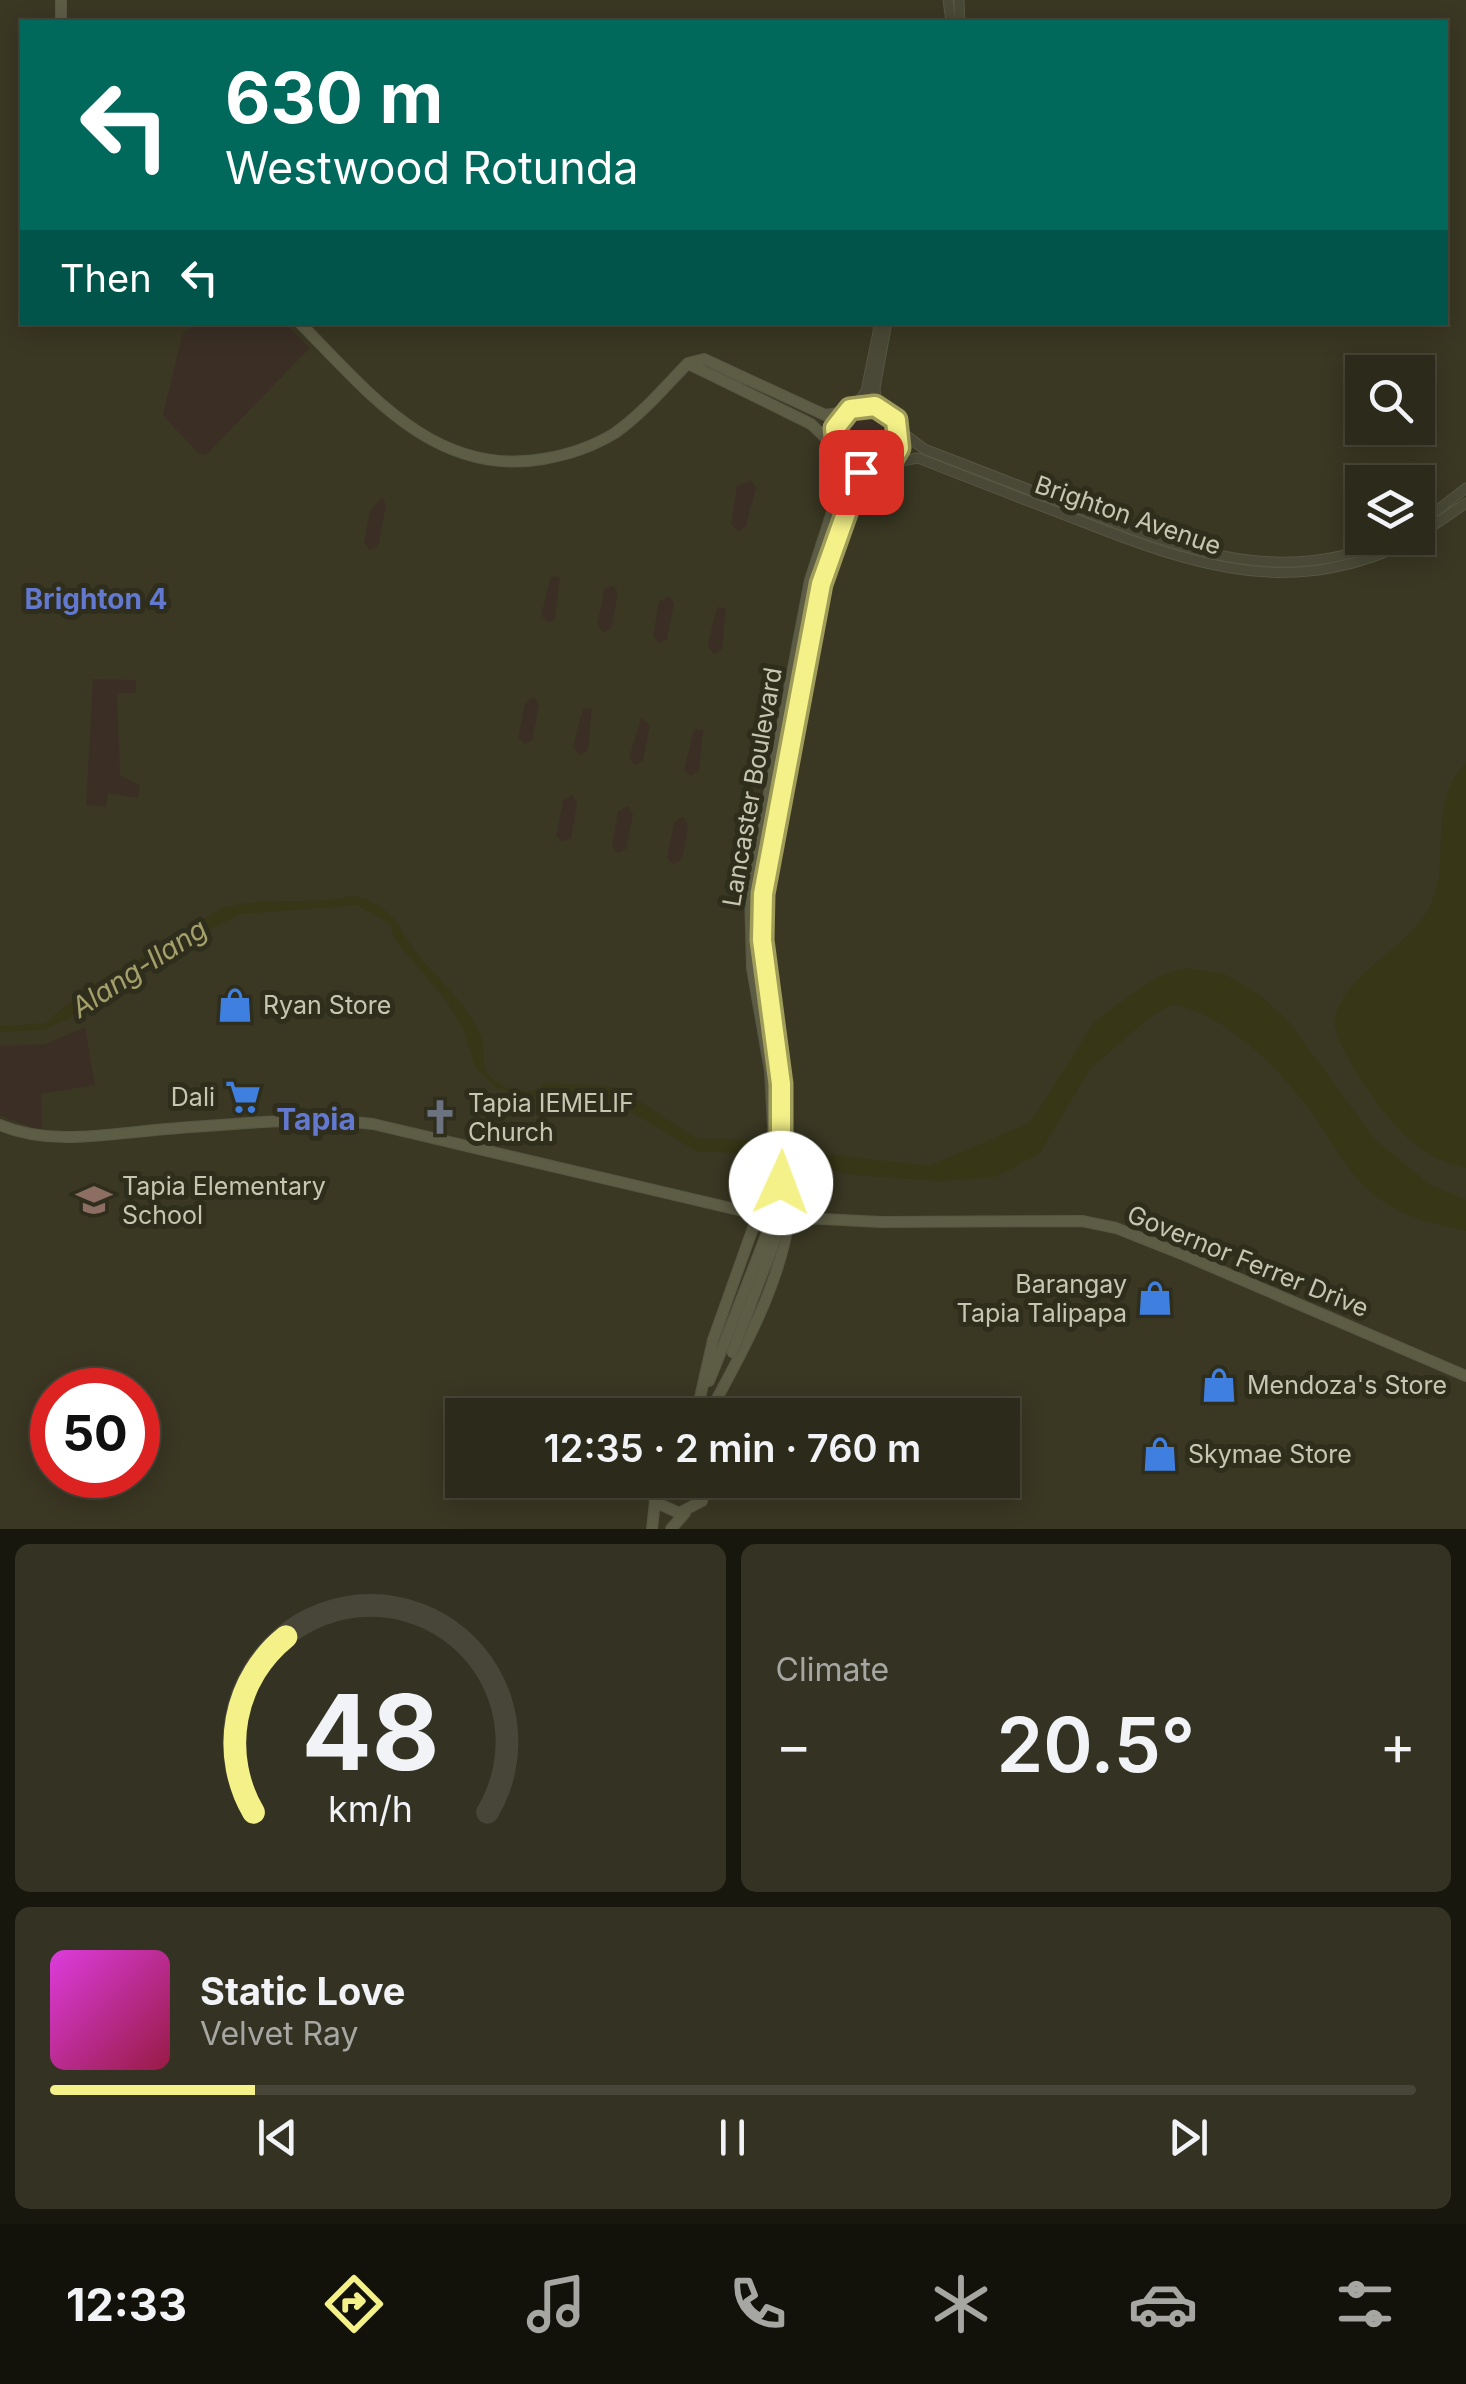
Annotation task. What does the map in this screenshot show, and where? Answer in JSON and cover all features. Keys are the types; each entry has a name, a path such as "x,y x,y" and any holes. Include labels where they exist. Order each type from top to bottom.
{"main road":[{"path":"302,325 395,418 424,439 486,460 526,462 564,455 612,435 688,363 710,360 825,415 850,409 884,410 899,430 899,448 890,463 870,472 852,468 818,428 688,363"},
{"path":"836,452 835,428 850,409"},
{"name":"Lancaster Boulevard","path":"775,1071 752,968 750,893 810,580 842,481 836,452"},
{"name":"Lancaster Boulevard","path":"708,1398 777,1234 783,1126 762,940 763,894 821,584 856,485 870,472"},
{"name":"Governor Ferrer Drive","path":"0,1125 21,1133 86,1137 287,1119 340,1120 790,1219 1034,1220 1107,1226 1362,1328 1466,1376"},
{"path":"705,1398 714,1340 758,1214"},
{"path":"712,1398 744,1348 786,1241 790,1219"},
{"path":"652,1529 654,1498"},
{"path":"671,1529 702,1498"},
{"path":"655,1502 668,1512 685,1512"}],"street":[{"path":"850,409 866,391 879,325"},
{"path":"884,410 875,388 886,325"},
{"name":"Brighton Avenue","path":"899,430 924,449 1169,544 1232,561 1313,560 1345,551"},
{"name":"Brighton Avenue","path":"890,463 918,458 1164,554 1231,571 1325,569 1380,555"},
{"path":"1435,512 1466,488"},
{"name":"Brighton Avenue","path":"1435,524 1466,502"}],"shaded area":[{"path":"194,325 286,325 310,348 206,455 199,454 163,415 182,335"},
{"path":"866,415 883,422 890,439 883,456 866,463 849,456 842,439 849,422"},
{"path":"751,480 756,488 746,526 738,531 731,524 737,486"},
{"path":"382,497 386,505 378,546 370,550 364,543 370,511"},
{"path":"551,576 560,577 555,619 548,623 541,615"},
{"path":"613,585 618,593 611,628 603,633 597,625 604,590"},
{"path":"669,596 674,604 667,639 659,643 653,636 659,601"},
{"path":"717,607 726,608 722,649 714,654 707,647"},
{"path":"93,679 136,680 136,693 117,693 120,775 140,785 138,798 108,793 106,807 86,805"},
{"path":"534,697 539,705 532,740 524,744 518,737 525,702"},
{"path":"583,708 592,709 588,750 580,755 573,747"},
{"path":"641,718 650,725 643,761 635,765 629,758"},
{"path":"694,729 703,730 699,771 690,776 684,769"},
{"path":"573,795 577,803 571,838 562,842 556,835 563,800"},
{"path":"628,806 633,814 626,849 618,853 612,846 618,811"},
{"path":"683,817 688,825 682,860 673,864 667,857 674,822"},
{"path":"85,1027 95,1085 41,1094 42,1130 0,1116 0,1046 45,1044"}],"water":[{"path":"1466,763 1466,1168 1429,1154 1400,1130 1353,1067 1334,1021 1350,988 1418,925 1428,910 1439,874 1446,798"},
{"name":"Alang-Ilang","path":"351,896 374,903 395,921 418,955 470,1015 482,1040 487,1071 507,1087 540,1090 542,1083 618,1087 695,1138 761,1140 824,1154 929,1166 1030,1123 1095,1021 1154,978 1185,968 1224,974 1259,994 1288,1021 1376,1141 1429,1184 1466,1200 1466,1231 1415,1218 1374,1195 1351,1171 1293,1088 1263,1058 1212,1019 1174,1004 1150,1017 1090,1069 1040,1153 995,1177 939,1181 852,1175 763,1155 696,1151 612,1100 524,1096 496,1088 475,1067 463,1028 445,999 395,940 390,924 357,905 240,914 180,945 146,972 115,985 66,1020 42,1030 0,1032 0,1026 45,1023 74,999 221,909 253,902"}],"place":[{"name":"Ryan Store","path":"235,1005"},
{"name":"Dali","path":"243,1097"},
{"name":"Tapia IEMELIF Church","path":"440,1117"},
{"name":"Tapia Elementary School","path":"94,1200"},
{"name":"Barangay Tapia Talipapa","path":"1155,1298"},
{"name":"Mendoza's Store","path":"1219,1385"},
{"name":"Skymae Store","path":"1160,1454"}],"district":[{"name":"Brighton 4","path":"96,599"},
{"name":"Tapia","path":"316,1119"}],"route":[{"path":"781,1183 781,1084 764,962 763,894 810,633 834,538 856,485 870,472 890,463 899,448 896,420 889,412 865,404 850,409 839,419 833,437 838,456 861,472"}]}
